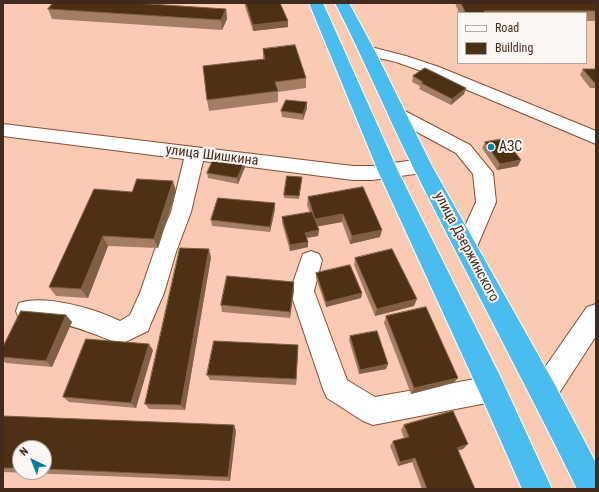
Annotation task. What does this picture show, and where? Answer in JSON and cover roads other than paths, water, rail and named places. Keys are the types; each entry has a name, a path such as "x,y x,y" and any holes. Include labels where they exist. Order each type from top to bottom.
{"highway":[{"path":"316,3 388,171 492,389 537,489"},
{"name":"улица Дзержинского","path":"342,3 367,51 422,166 544,392 593,489"}],"street":[{"path":"367,51 402,59 427,68 596,138"},
{"path":"397,114 463,149 483,173 486,202 466,248"},
{"name":"улица Шишкина","path":"3,130 352,173 388,171 422,166"},
{"path":"28,311 57,312 106,326 121,334 140,323 181,212 195,154"},
{"path":"311,260 302,291 336,389 373,411 492,389"},
{"path":"544,392 596,315"}],"place":[{"name":"АЗС","path":"491,147"}]}
